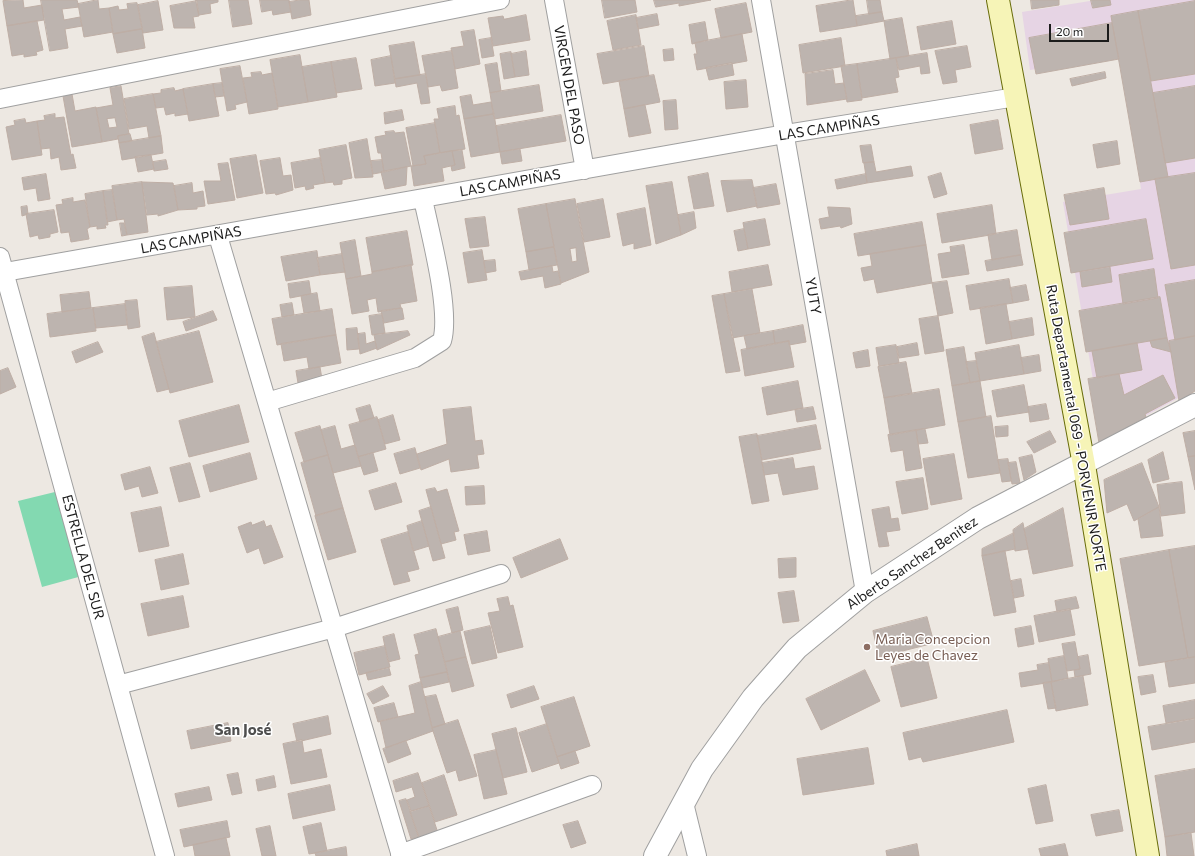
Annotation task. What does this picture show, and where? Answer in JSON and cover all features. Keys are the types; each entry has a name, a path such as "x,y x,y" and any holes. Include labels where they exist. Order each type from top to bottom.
{"main road":[{"name":"Ruta Departamental 069 - PORVENIR NORTE","path":"998,0 1084,465 1148,856"}],"street":[{"path":"0,99 500,0"},
{"name":"VIRGEN DEL PASO","path":"554,0 585,170"},
{"name":"YUTY","path":"761,0 865,592"},
{"name":"LAS CAMPIÑAS","path":"2,265 218,236 785,134 1016,97"},
{"path":"267,402 415,358 442,341 444,334 444,306 423,199"},
{"path":"218,236 401,855 592,785"},
{"name":"ESTRELLA DEL SUR","path":"2,265 165,856"},
{"name":"Alberto Sanchez Benitez","path":"655,856 702,769 753,698 797,648 865,592 978,518 1084,465 1195,405"},
{"path":"118,685 334,628 501,574"},
{"path":"684,803 697,856"}],"shaded area":[{"path":"1096,0 1195,0 1195,389 1103,439 1063,202 1141,189 1120,57 1030,70 1022,12"}],"green space":[{"path":"59,491 82,576 42,587 18,501"}],"building":[{"path":"23,0 24,8 42,5 44,20 7,26 3,1"},
{"path":"41,0 77,0 79,7 62,9 64,20 80,17 82,26 65,29 68,48 50,51"},
{"path":"98,0 99,9 109,8 113,32 84,37 78,4"},
{"path":"196,0 218,0 218,2 210,4 211,13 199,15"},
{"path":"229,0 248,0 252,24 233,27"},
{"path":"260,0 289,0 291,12 273,15 272,10 262,12"},
{"path":"309,0 311,15 292,19 289,2"},
{"path":"602,0 635,0 637,12 605,18"},
{"path":"654,0 711,0 679,6 679,3 656,7"},
{"path":"853,0 857,26 820,32 816,6"},
{"path":"867,0 880,0 882,12 869,14"},
{"path":"1031,0 1059,0 1059,5 1032,9"},
{"path":"1091,0 1110,0 1111,5 1093,8"},
{"path":"158,1 163,30 143,33 138,5"},
{"path":"197,1 199,16 193,17 195,28 174,28 170,6"},
{"path":"1195,1 1195,74 1151,81 1138,11"},
{"path":"137,3 142,29 113,34 109,8 118,6 119,10 128,9 127,4"},
{"path":"746,3 752,32 721,38 715,9"},
{"path":"1138,11 1168,177 1140,182 1111,16"},
{"path":"882,12 884,21 857,26 856,16"},
{"path":"657,14 659,25 638,29 636,18"},
{"path":"526,15 530,40 493,46 488,18 503,16 504,19"},
{"path":"636,15 641,45 613,50 607,21"},
{"path":"902,18 909,56 890,59 884,21"},
{"path":"37,21 43,50 36,52 37,55 24,57 24,54 12,56 7,26"},
{"path":"952,21 956,44 921,50 917,27"},
{"path":"705,22 708,40 692,44 689,25"},
{"path":"1112,23 1119,59 1036,74 1029,38"},
{"path":"142,29 145,48 117,53 113,34"},
{"path":"474,30 480,64 455,69 451,48 464,46 461,32"},
{"path":"742,34 747,61 697,70 694,54 697,54 695,43"},
{"path":"491,38 494,56 482,58 479,40"},
{"path":"841,38 845,66 803,73 799,45"},
{"path":"414,42 420,75 395,79 389,46"},
{"path":"644,46 649,76 603,84 597,54"},
{"path":"967,46 971,67 955,70 957,82 943,84 935,51"},
{"path":"673,49 674,60 664,61 663,50"},
{"path":"452,51 458,88 442,91 440,85 428,87 422,56"},
{"path":"526,51 529,75 515,77 511,54"},
{"path":"511,52 515,77 504,79 500,54"},
{"path":"927,53 930,73 921,74 920,66 899,70 896,58"},
{"path":"300,55 308,102 278,107 270,60"},
{"path":"391,56 395,83 375,86 371,60"},
{"path":"356,58 362,89 336,93 331,62"},
{"path":"896,58 899,77 895,78 898,92 862,98 857,64"},
{"path":"331,62 337,97 308,102 302,67"},
{"path":"497,63 501,91 490,93 485,65"},
{"path":"732,63 734,75 709,80 706,68"},
{"path":"857,64 862,100 847,102 841,66"},
{"path":"240,66 247,102 235,105 236,109 227,111 220,69"},
{"path":"833,70 835,84 844,83 847,99 807,105 805,74"},
{"path":"261,72 262,75 272,73 278,109 249,114 243,78 252,77 251,73"},
{"path":"1105,72 1106,78 1072,86 1070,79"},
{"path":"426,74 430,103 421,104 417,83 396,87 395,79"},
{"path":"654,75 660,102 624,109 619,81"},
{"path":"746,80 748,107 726,109 724,82"},
{"path":"222,83 224,96 215,97 213,84"},
{"path":"213,84 219,116 189,121 183,89"},
{"path":"539,85 543,111 494,119 490,93"},
{"path":"121,86 129,134 118,136 118,139 102,142 96,108 113,105 110,88","holes":["115,118 117,127 109,128 107,119"]},
{"path":"1195,86 1195,158 1165,163 1153,93"},
{"path":"174,88 175,91 183,89 188,114 175,116 175,113 166,115 164,107 156,108 153,94 161,93 161,90"},
{"path":"72,94 75,111 96,107 102,142 72,147 63,96"},
{"path":"153,94 161,136 149,138 147,126 129,129 124,99"},
{"path":"471,95 473,105 491,102 494,114 464,119 460,97"},
{"path":"676,100 678,129 665,130 663,101"},
{"path":"645,105 651,133 629,137 624,109"},
{"path":"455,106 456,116 459,115 465,149 440,153 434,119 439,119 437,109"},
{"path":"402,110 404,120 385,124 384,113"},
{"path":"55,114 55,118 64,117 71,155 73,154 76,168 61,170 59,157 51,159 50,148 41,149 37,121 45,120 44,116"},
{"path":"494,114 500,152 471,157 464,119"},
{"path":"561,115 566,141 500,152 496,126"},
{"path":"25,119 26,123 37,121 42,155 12,160 6,127 15,125 14,121"},
{"path":"998,120 1003,149 975,154 970,125"},
{"path":"435,123 440,153 424,156 426,164 413,166 406,128"},
{"path":"394,131 395,133 404,132 411,166 384,172 381,153 378,153 375,137 386,135 385,132"},
{"path":"130,134 132,141 119,143 118,136"},
{"path":"161,136 163,153 122,160 119,143"},
{"path":"367,139 373,177 355,178 349,143"},
{"path":"1117,141 1120,164 1097,168 1093,145"},
{"path":"346,145 352,178 342,180 342,184 334,185 333,182 325,183 319,150"},
{"path":"871,145 874,162 863,163 860,146"},
{"path":"520,149 522,161 502,164 500,152"},
{"path":"462,150 465,168 452,171 451,166 455,165 452,151"},
{"path":"452,151 455,165 442,168 444,181 414,186 411,166 426,164 424,156"},
{"path":"151,155 154,169 138,172 135,157"},
{"path":"256,155 263,193 237,198 230,159"},
{"path":"280,158 283,176 291,175 293,190 276,195 275,193 266,194 260,161"},
{"path":"320,158 325,183 313,185 314,188 306,190 305,186 295,188 291,163"},
{"path":"166,160 168,169 154,171 153,162"},
{"path":"382,160 384,172 373,174 371,161"},
{"path":"874,162 876,172 911,166 913,176 867,183 864,163"},
{"path":"228,163 235,200 208,204 204,181 221,181 218,164"},
{"path":"407,167 406,185 385,189 381,172"},
{"path":"708,173 714,206 694,209 688,177"},
{"path":"941,173 947,194 934,198 928,177"},
{"path":"1195,173 1195,265 1171,269 1155,179"},
{"path":"46,174 50,199 38,201 36,188 24,190 22,178"},
{"path":"866,174 867,183 837,189 835,180"},
{"path":"752,180 757,206 727,212 721,181"},
{"path":"142,182 148,232 127,235 124,219 117,220 112,186"},
{"path":"142,182 173,183 178,210 158,216 158,214 147,215"},
{"path":"672,182 681,235 656,244 646,186"},
{"path":"192,183 193,193 203,191 205,206 197,207 197,209 178,210 174,186"},
{"path":"776,184 780,204 757,208 753,188"},
{"path":"1104,188 1109,219 1070,225 1064,195"},
{"path":"112,190 117,220 107,222 103,191"},
{"path":"103,191 108,225 105,225 106,228 97,229 97,226 90,227 85,194"},
{"path":"73,198 73,202 85,200 90,227 87,229 89,239 71,242 69,232 61,233 56,205 63,204 62,200"},
{"path":"575,199 589,272 561,283 546,204"},
{"path":"603,199 610,237 584,242 577,204"},
{"path":"546,204 554,247 526,252 518,209"},
{"path":"992,205 996,234 942,243 937,214"},
{"path":"27,206 28,214 22,216 21,207"},
{"path":"828,207 850,208 852,224 841,228 840,226 821,229 819,219 829,217"},
{"path":"645,208 651,245 634,249 634,243 623,246 617,214"},
{"path":"54,210 58,232 50,234 50,237 39,239 38,235 30,237 26,214"},
{"path":"694,212 696,228 681,235 678,215"},
{"path":"485,217 489,246 470,248 465,219"},
{"path":"765,219 770,245 748,249 743,223"},
{"path":"1146,219 1153,259 1071,273 1064,233"},
{"path":"922,222 926,245 858,256 854,234"},
{"path":"120,223 124,223 127,235 122,236"},
{"path":"744,229 748,249 738,251 734,231"},
{"path":"1017,230 1021,255 992,260 988,235"},
{"path":"407,231 413,265 372,272 366,238"},
{"path":"355,240 361,276 346,279 340,243"},
{"path":"926,245 932,283 877,293 874,279 864,281 861,268 872,266 870,254"},
{"path":"964,245 969,274 942,278 938,254 951,252 950,247"},
{"path":"554,247 557,265 529,270 526,252"},
{"path":"576,248 577,261 572,262 570,249"},
{"path":"482,250 487,280 468,283 463,253"},
{"path":"317,251 320,275 286,281 281,257"},
{"path":"342,254 345,272 320,275 317,258"},
{"path":"1021,255 1023,265 987,271 985,261"},
{"path":"495,260 496,271 485,273 484,261"},
{"path":"411,265 417,301 400,304 401,308 378,312 376,298 367,300 369,311 352,314 346,279 372,274 372,272"},
{"path":"768,265 772,285 732,292 729,272"},
{"path":"552,266 553,272 558,271 561,284 545,288 543,276 521,280 519,272"},
{"path":"1110,267 1112,282 1082,287 1080,272"},
{"path":"1154,269 1158,298 1123,304 1119,275"},
{"path":"1009,279 1013,303 970,310 966,286"},
{"path":"1195,280 1195,336 1175,340 1165,285"},
{"path":"309,281 311,294 290,298 288,284"},
{"path":"947,281 953,313 938,316 932,283"},
{"path":"1026,285 1029,300 1013,303 1010,288"},
{"path":"192,286 195,317 167,320 164,288"},
{"path":"752,289 760,333 732,338 724,294"},
{"path":"89,292 91,308 62,312 60,295"},
{"path":"317,293 320,311 304,313 301,296"},
{"path":"724,294 740,371 726,373 712,296"},
{"path":"1160,297 1167,338 1086,352 1079,311"},
{"path":"137,300 140,327 128,329 125,301"},
{"path":"292,303 294,315 282,317 280,305"},
{"path":"125,304 127,325 96,328 93,308"},
{"path":"1006,304 1012,339 986,344 980,308"},
{"path":"93,308 96,331 50,337 47,314"},
{"path":"402,308 404,319 384,323 381,311"},
{"path":"332,309 336,335 277,345 272,319"},
{"path":"213,311 217,320 186,331 183,322"},
{"path":"382,314 385,333 372,335 369,316"},
{"path":"938,316 944,351 925,354 919,319"},
{"path":"1032,318 1034,335 1012,339 1009,322"},
{"path":"803,325 806,342 789,345 789,341 775,344 773,331"},
{"path":"357,328 359,349 347,350 346,329"},
{"path":"199,331 213,382 170,393 156,342"},
{"path":"408,331 410,335 377,350 374,335"},
{"path":"773,331 775,344 747,349 744,336"},
{"path":"154,333 169,389 157,392 142,337"},
{"path":"365,333 366,344 375,341 377,348 360,354 358,334"},
{"path":"336,335 341,363 309,369 307,357 284,361 281,344"},
{"path":"1195,336 1195,391 1179,401 1169,341"},
{"path":"1167,338 1171,352 1152,347 1150,341"},
{"path":"789,341 794,367 745,376 741,350"},
{"path":"98,342 103,352 76,363 72,352"},
{"path":"917,343 919,355 899,358 897,347"},
{"path":"1137,343 1142,370 1097,378 1092,351"},
{"path":"896,345 899,363 879,366 876,348"},
{"path":"1019,345 1024,374 980,381 975,353"},
{"path":"964,347 970,383 952,386 946,350"},
{"path":"868,350 870,366 856,368 853,353"},
{"path":"1039,355 1041,371 1024,374 1021,358"},
{"path":"976,361 980,381 970,383 966,362"},
{"path":"906,362 912,394 884,398 878,367"},
{"path":"320,367 322,379 299,389 296,371"},
{"path":"8,368 16,387 0,394 0,371"},
{"path":"1119,374 1124,395 1163,375 1175,398 1145,414 1146,417 1099,443 1088,379"},
{"path":"798,381 803,408 767,415 762,388"},
{"path":"980,381 986,417 958,422 952,386"},
{"path":"1024,385 1029,412 997,417 992,391"},
{"path":"939,389 945,425 890,435 884,398"},
{"path":"1046,404 1049,419 1030,422 1028,407"},
{"path":"239,405 249,442 189,457 179,421"},
{"path":"370,405 374,418 360,422 356,409"},
{"path":"471,407 475,441 482,440 484,454 477,455 479,468 451,472 449,459 421,470 417,454 447,444 443,410"},
{"path":"813,407 816,419 797,422 795,410"},
{"path":"393,415 400,440 385,444 378,420"},
{"path":"991,416 1000,473 968,478 958,422"},
{"path":"377,417 386,449 358,457 349,425"},
{"path":"816,425 821,449 762,460 757,436"},
{"path":"320,426 328,455 304,462 295,433"},
{"path":"335,426 341,449 355,445 361,466 333,473 321,430"},
{"path":"1008,426 1008,436 996,437 995,427"},
{"path":"925,429 928,443 918,444 916,430"},
{"path":"916,430 922,468 906,471 903,450 891,452 888,435"},
{"path":"1050,431 1056,442 1034,453 1027,442"},
{"path":"1195,431 1195,456 1188,457 1183,433"},
{"path":"757,434 769,501 752,504 739,437"},
{"path":"415,448 420,468 400,474 394,454"},
{"path":"1163,452 1169,479 1153,483 1148,460"},
{"path":"250,453 257,479 210,492 203,466"},
{"path":"373,453 378,471 364,475 358,457"},
{"path":"954,454 962,499 931,505 923,459"},
{"path":"328,455 343,508 316,516 301,463"},
{"path":"1032,455 1036,472 1024,480 1019,458"},
{"path":"1195,456 1195,490 1188,457"},
{"path":"793,458 795,469 814,466 818,489 783,495 778,473 764,475 762,463"},
{"path":"1008,459 1011,481 1002,482 998,460"},
{"path":"1016,462 1020,483 1012,484 1008,463"},
{"path":"190,463 200,497 179,502 170,468"},
{"path":"1142,463 1159,507 1134,521 1127,504 1107,513 1104,480"},
{"path":"150,467 158,493 142,497 139,486 125,490 121,475"},
{"path":"923,478 928,509 902,514 896,482"},
{"path":"1182,482 1185,513 1161,516 1157,485"},
{"path":"396,483 402,502 375,510 369,491"},
{"path":"484,486 485,504 466,505 465,487"},
{"path":"435,488 437,492 447,489 459,531 454,532 456,540 441,544 426,490"},
{"path":"161,507 169,546 139,552 131,513"},
{"path":"431,507 445,558 433,561 419,511"},
{"path":"889,507 891,519 898,518 900,530 886,532 889,546 879,547 872,510"},
{"path":"1159,507 1163,536 1141,538 1138,519"},
{"path":"343,508 356,552 328,560 315,516"},
{"path":"1063,508 1073,566 1033,574 1024,529"},
{"path":"264,521 266,527 271,525 283,557 264,564 259,548 247,553 238,527 251,522 252,525"},
{"path":"422,521 429,546 413,551 407,526"},
{"path":"1023,523 1028,549 1015,551 1013,530"},
{"path":"487,531 490,551 468,555 464,535"},
{"path":"408,532 419,569 407,572 410,581 394,585 381,540"},
{"path":"1014,533 1015,549 982,556 982,549"},
{"path":"560,539 568,559 521,578 513,558"},
{"path":"1195,546 1195,657 1188,658 1169,550"},
{"path":"1169,550 1188,658 1139,666 1120,559"},
{"path":"1005,551 1016,612 994,616 982,556"},
{"path":"183,554 189,584 161,590 155,560"},
{"path":"796,558 796,577 779,578 778,559"},
{"path":"1021,579 1024,596 1014,598 1011,581"},
{"path":"794,591 799,621 783,623 778,593"},
{"path":"183,596 189,627 148,636 141,604"},
{"path":"508,597 510,606 513,605 523,647 498,653 488,613 500,611 497,599"},
{"path":"1076,597 1079,608 1057,612 1055,601"},
{"path":"458,607 463,630 452,633 446,610"},
{"path":"1070,609 1075,635 1039,642 1034,616"},
{"path":"927,617 934,643 879,657 873,631"},
{"path":"490,626 497,658 472,664 464,632"},
{"path":"1031,626 1034,644 1018,647 1015,629"},
{"path":"436,629 447,672 420,678 415,655 419,654 414,635"},
{"path":"460,631 466,657 445,662 438,637"},
{"path":"394,634 400,659 388,662 383,637"},
{"path":"1075,642 1080,669 1067,671 1062,644"},
{"path":"385,646 390,667 359,675 354,653"},
{"path":"1088,655 1091,674 1075,677 1074,670 1080,669 1078,657"},
{"path":"1064,656 1068,678 1052,682 1048,659"},
{"path":"466,657 474,686 452,692 445,662"},
{"path":"1195,657 1195,683 1169,687 1165,662"},
{"path":"927,658 937,698 901,707 891,667"},
{"path":"1049,663 1052,682 1021,687 1019,673 1038,670 1037,665"},
{"path":"389,668 391,675 368,680 366,673"},
{"path":"865,670 880,701 821,730 806,699"},
{"path":"447,672 449,682 423,688 420,678"},
{"path":"1153,675 1156,692 1141,695 1138,677"},
{"path":"1083,676 1088,705 1056,711 1051,682"},
{"path":"421,682 433,731 386,748 380,721 415,713 409,686"},
{"path":"1051,682 1056,708 1048,709 1043,683"},
{"path":"383,686 389,696 373,704 367,694"},
{"path":"534,686 539,699 511,708 507,695"},
{"path":"436,695 445,724 432,728 425,697"},
{"path":"574,697 590,746 557,757 541,707"},
{"path":"1195,700 1195,718 1166,723 1163,706"},
{"path":"394,703 398,717 378,722 374,708"},
{"path":"1007,710 1014,742 923,762 921,757 909,760 903,733"},
{"path":"328,716 331,734 297,742 293,724"},
{"path":"1195,719 1195,742 1152,750 1148,727"},
{"path":"458,720 477,776 459,781 456,770 447,773 432,728"},
{"path":"228,723 231,741 191,749 187,731"},
{"path":"547,724 559,763 532,772 519,733"},
{"path":"516,728 527,772 503,778 492,734"},
{"path":"302,740 304,753 321,749 327,777 291,784 283,744"},
{"path":"406,741 411,754 388,763 383,749"},
{"path":"868,748 874,784 803,795 797,759"},
{"path":"496,750 507,794 484,799 474,755"},
{"path":"575,751 579,763 561,769 557,757"},
{"path":"1195,769 1195,832 1165,837 1155,776"},
{"path":"238,773 242,793 232,795 227,775"},
{"path":"418,773 429,806 411,811 407,800 415,797 412,787 396,792 393,781"},
{"path":"444,775 457,815 435,822 422,783"},
{"path":"274,776 276,787 258,791 256,780"},
{"path":"330,785 335,810 293,819 288,794"},
{"path":"1046,785 1053,821 1036,824 1028,789"},
{"path":"209,787 212,800 178,807 175,794"},
{"path":"406,799 419,837 411,839 399,801"},
{"path":"429,806 439,836 420,842 410,812"},
{"path":"1119,810 1123,831 1096,836 1091,815"},
{"path":"227,821 230,837 184,847 180,830"},
{"path":"578,821 586,843 571,848 563,825"},
{"path":"321,823 327,851 309,854 303,827"},
{"path":"270,826 276,856 262,856 256,829"},
{"path":"1191,833 1194,856 1167,856 1165,837"},
{"path":"226,838 230,856 195,856 193,845"},
{"path":"917,844 919,856 887,856 886,851"},
{"path":"1065,844 1068,856 1041,856 1039,849"},
{"path":"346,847 347,856 316,856 315,853"}],"place":[{"name":"Maria Concepcion Leyes de Chavez","path":"867,647"}],"district":[{"name":"San José","path":"243,730"}]}
